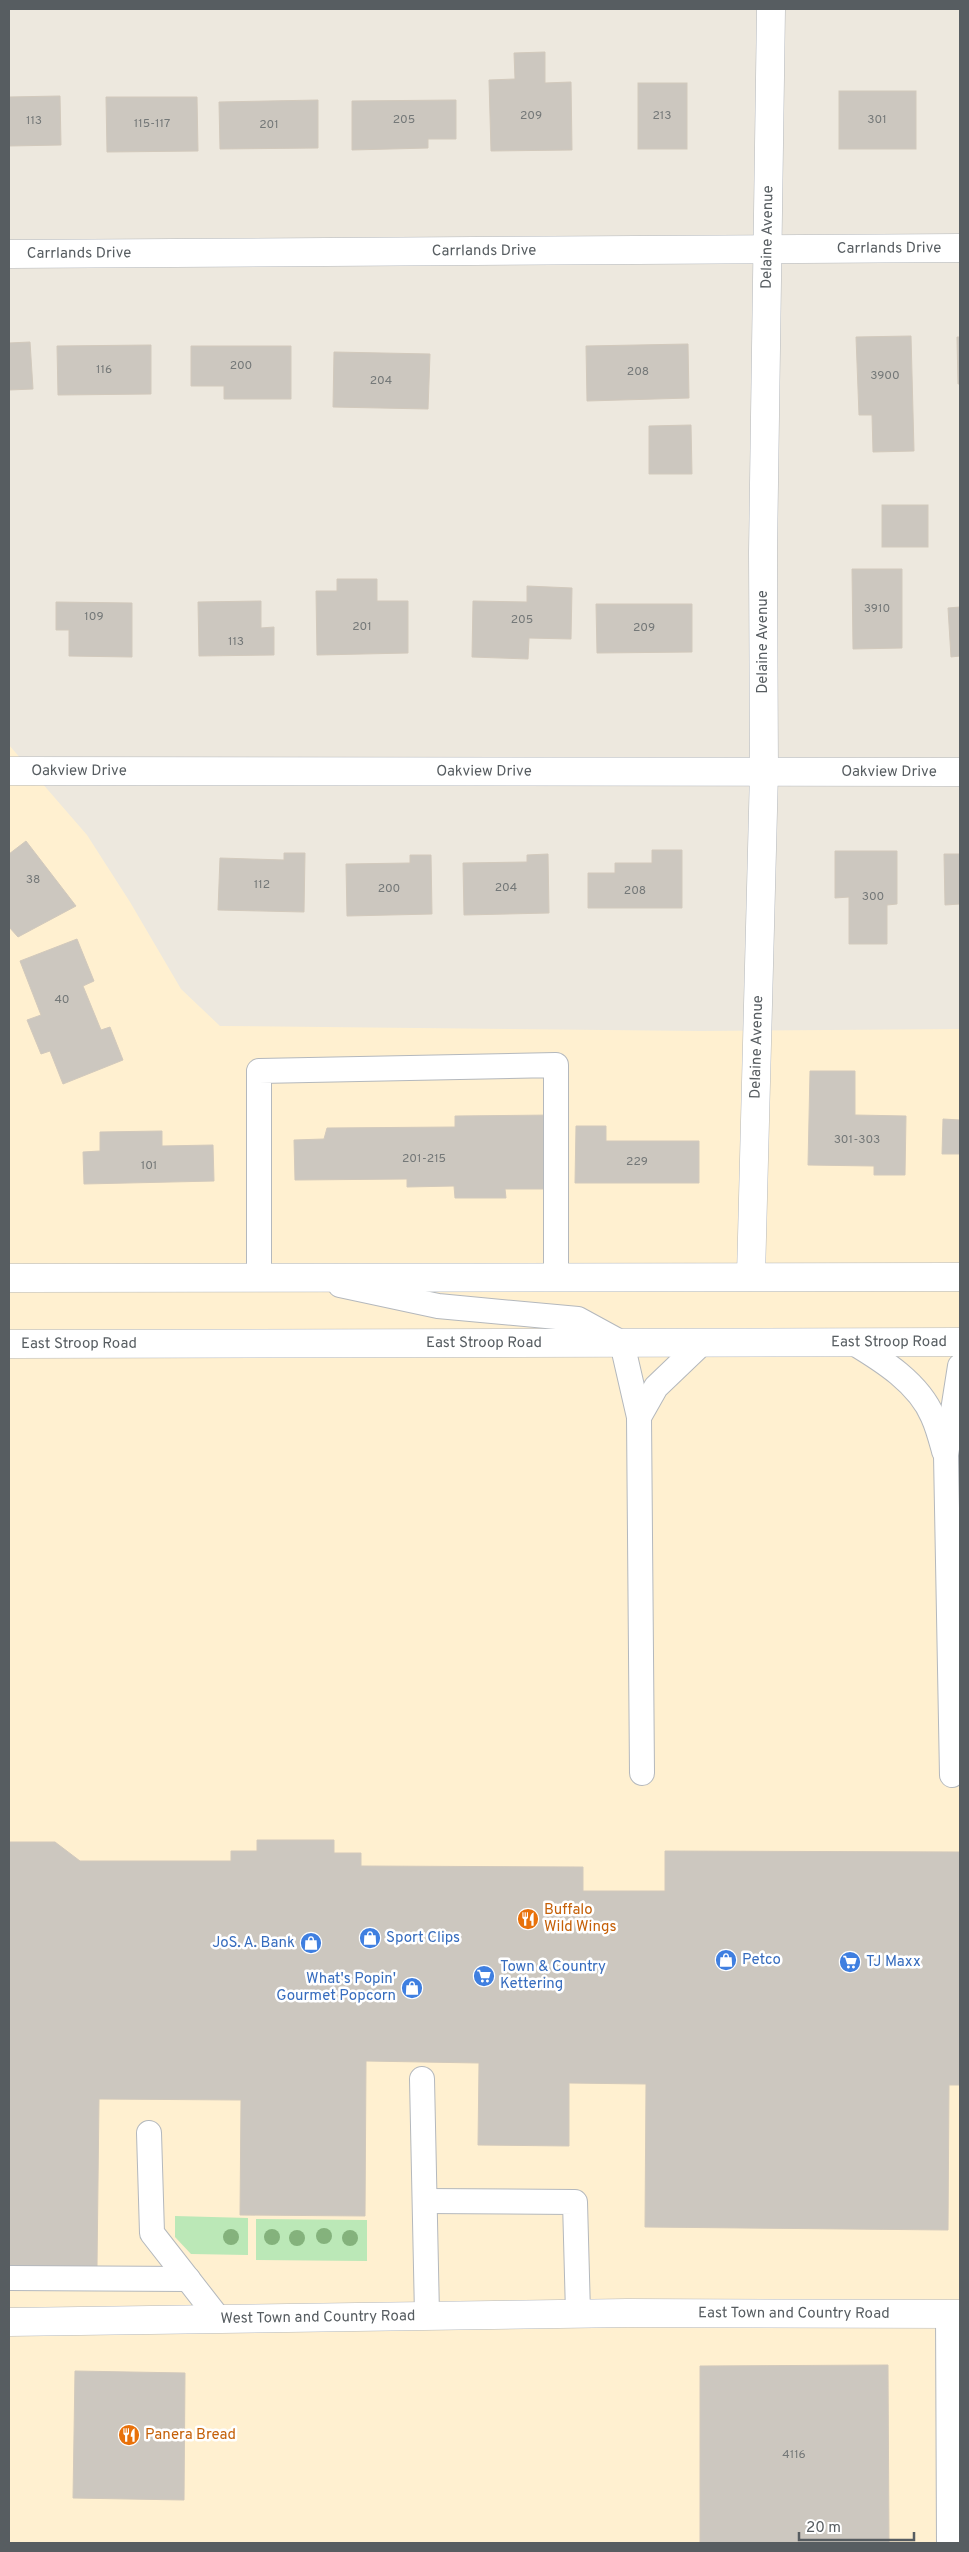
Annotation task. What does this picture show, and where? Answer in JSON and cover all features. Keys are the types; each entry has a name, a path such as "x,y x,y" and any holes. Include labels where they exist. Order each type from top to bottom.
{"street":[{"name":"Delaine Avenue","path":"751,1276 764,772 763,552 771,9"},
{"name":"Carrlands Drive","path":"9,254 960,248"},
{"name":"Oakview Drive","path":"9,771 960,772"},
{"path":"9,1278 960,1277"},
{"name":"East Stroop Road","path":"9,1344 960,1342"},
{"name":"West Town and Country Road","path":"9,2322 627,2313"},
{"name":"East Town and Country Road","path":"627,2313 954,2314"}],"lane":[{"path":"260,1277 259,1070 556,1065 556,1277"},
{"path":"305,1278 438,1306 578,1319 622,1343 639,1417 642,1773"},
{"path":"639,1417 656,1387 702,1342"},
{"path":"852,1342 890,1364 913,1388 933,1415 946,1455"},
{"path":"952,1775 946,1455 960,1366"},
{"path":"422,2079 427,2315"},
{"path":"149,2133 152,2232 219,2319"},
{"path":"425,2201 575,2202 578,2313"},
{"path":"9,2278 188,2279"},
{"path":"949,2543 955,2515 954,2314"}],"shaded area":[{"path":"9,745 87,835 130,902 181,989 220,1026 701,1031 960,1029 960,2543 9,2543"}],"green space":[{"path":"175,2216 248,2218 248,2255 191,2254 175,2237"},
{"path":"256,2219 367,2220 367,2261 256,2260"}],"building":[{"path":"545,52 545,83 571,82 572,150 491,151 489,80 515,79 514,53"},
{"path":"638,83 687,83 687,149 638,149"},
{"path":"839,91 916,91 916,149 839,149"},
{"path":"60,96 61,145 9,146 9,97"},
{"path":"106,97 197,97 198,151 107,152"},
{"path":"318,100 318,148 220,149 219,102"},
{"path":"456,100 456,139 428,139 428,148 352,150 352,101"},
{"path":"911,336 914,451 873,452 872,415 859,415 856,337"},
{"path":"957,337 960,337 960,384 958,384"},
{"path":"30,342 33,389 9,390 9,343"},
{"path":"688,344 689,398 587,401 586,346"},
{"path":"151,345 151,394 58,395 57,346"},
{"path":"191,346 291,346 291,399 224,399 224,386 191,386"},
{"path":"334,352 430,354 428,409 333,407"},
{"path":"691,425 692,474 649,474 649,426"},
{"path":"882,505 928,505 928,547 882,547"},
{"path":"852,569 902,569 902,648 853,649"},
{"path":"337,579 377,579 377,601 408,601 408,653 317,655 316,591 337,591"},
{"path":"527,586 572,588 571,639 529,638 528,659 472,657 473,601 527,602"},
{"path":"261,601 261,628 274,627 274,655 199,656 198,602"},
{"path":"56,602 132,603 132,657 69,656 69,630 56,630"},
{"path":"596,604 692,604 692,652 597,653"},
{"path":"960,607 960,656 951,657 948,608"},
{"path":"26,841 76,906 18,937 9,927 9,854"},
{"path":"652,850 682,850 682,908 588,908 588,873 615,873 615,863 652,863"},
{"path":"835,851 897,851 897,904 887,905 887,944 849,944 849,897 835,898"},
{"path":"284,853 305,853 304,912 218,910 220,858 284,860"},
{"path":"548,854 549,913 464,915 463,863 527,862 527,855"},
{"path":"944,854 960,854 960,904 945,905"},
{"path":"410,855 431,855 432,914 347,916 346,864 410,863"},
{"path":"77,939 94,981 83,986 101,1030 110,1027 123,1060 63,1084 50,1051 41,1054 27,1020 41,1015 20,961"},
{"path":"810,1071 855,1071 855,1115 906,1116 905,1175 874,1175 874,1166 808,1165"},
{"path":"553,1115 554,1189 505,1189 506,1198 455,1198 454,1186 407,1187 407,1179 295,1180 294,1140 324,1139 327,1128 455,1127 455,1116"},
{"path":"943,1119 960,1120 960,1154 942,1154"},
{"path":"576,1126 606,1126 606,1141 699,1141 699,1183 575,1183"},
{"path":"162,1131 162,1146 213,1145 214,1181 84,1184 83,1152 100,1151 100,1132"},
{"name":"Town & Country Kettering","path":"257,1840 334,1840 334,1853 361,1853 361,1866 583,1867 583,1891 665,1891 665,1851 960,1852 960,2085 949,2085 948,2230 645,2227 646,2084 569,2083 569,2146 478,2145 479,2063 366,2061 365,2216 240,2215 241,2100 99,2099 97,2266 9,2266 9,1842 55,1842 80,1861 231,1861 231,1851 257,1851"},
{"path":"888,2365 889,2543 700,2543 700,2366"},
{"name":"Panera Bread","path":"75,2371 185,2373 184,2500 73,2498"}],"place":[{"name":"Buffalo Wild Wings","path":"528,1919"},
{"name":"Sport Clips","path":"370,1938"},
{"name":"JoS. A. Bank","path":"311,1943"},
{"name":"Petco","path":"726,1960"},
{"name":"TJ Maxx","path":"850,1962"},
{"name":"Town & Country Kettering","path":"484,1976"},
{"name":"What's Popin' Gourmet Popcorn","path":"412,1988"},
{"name":"Panera Bread","path":"129,2435"}]}
